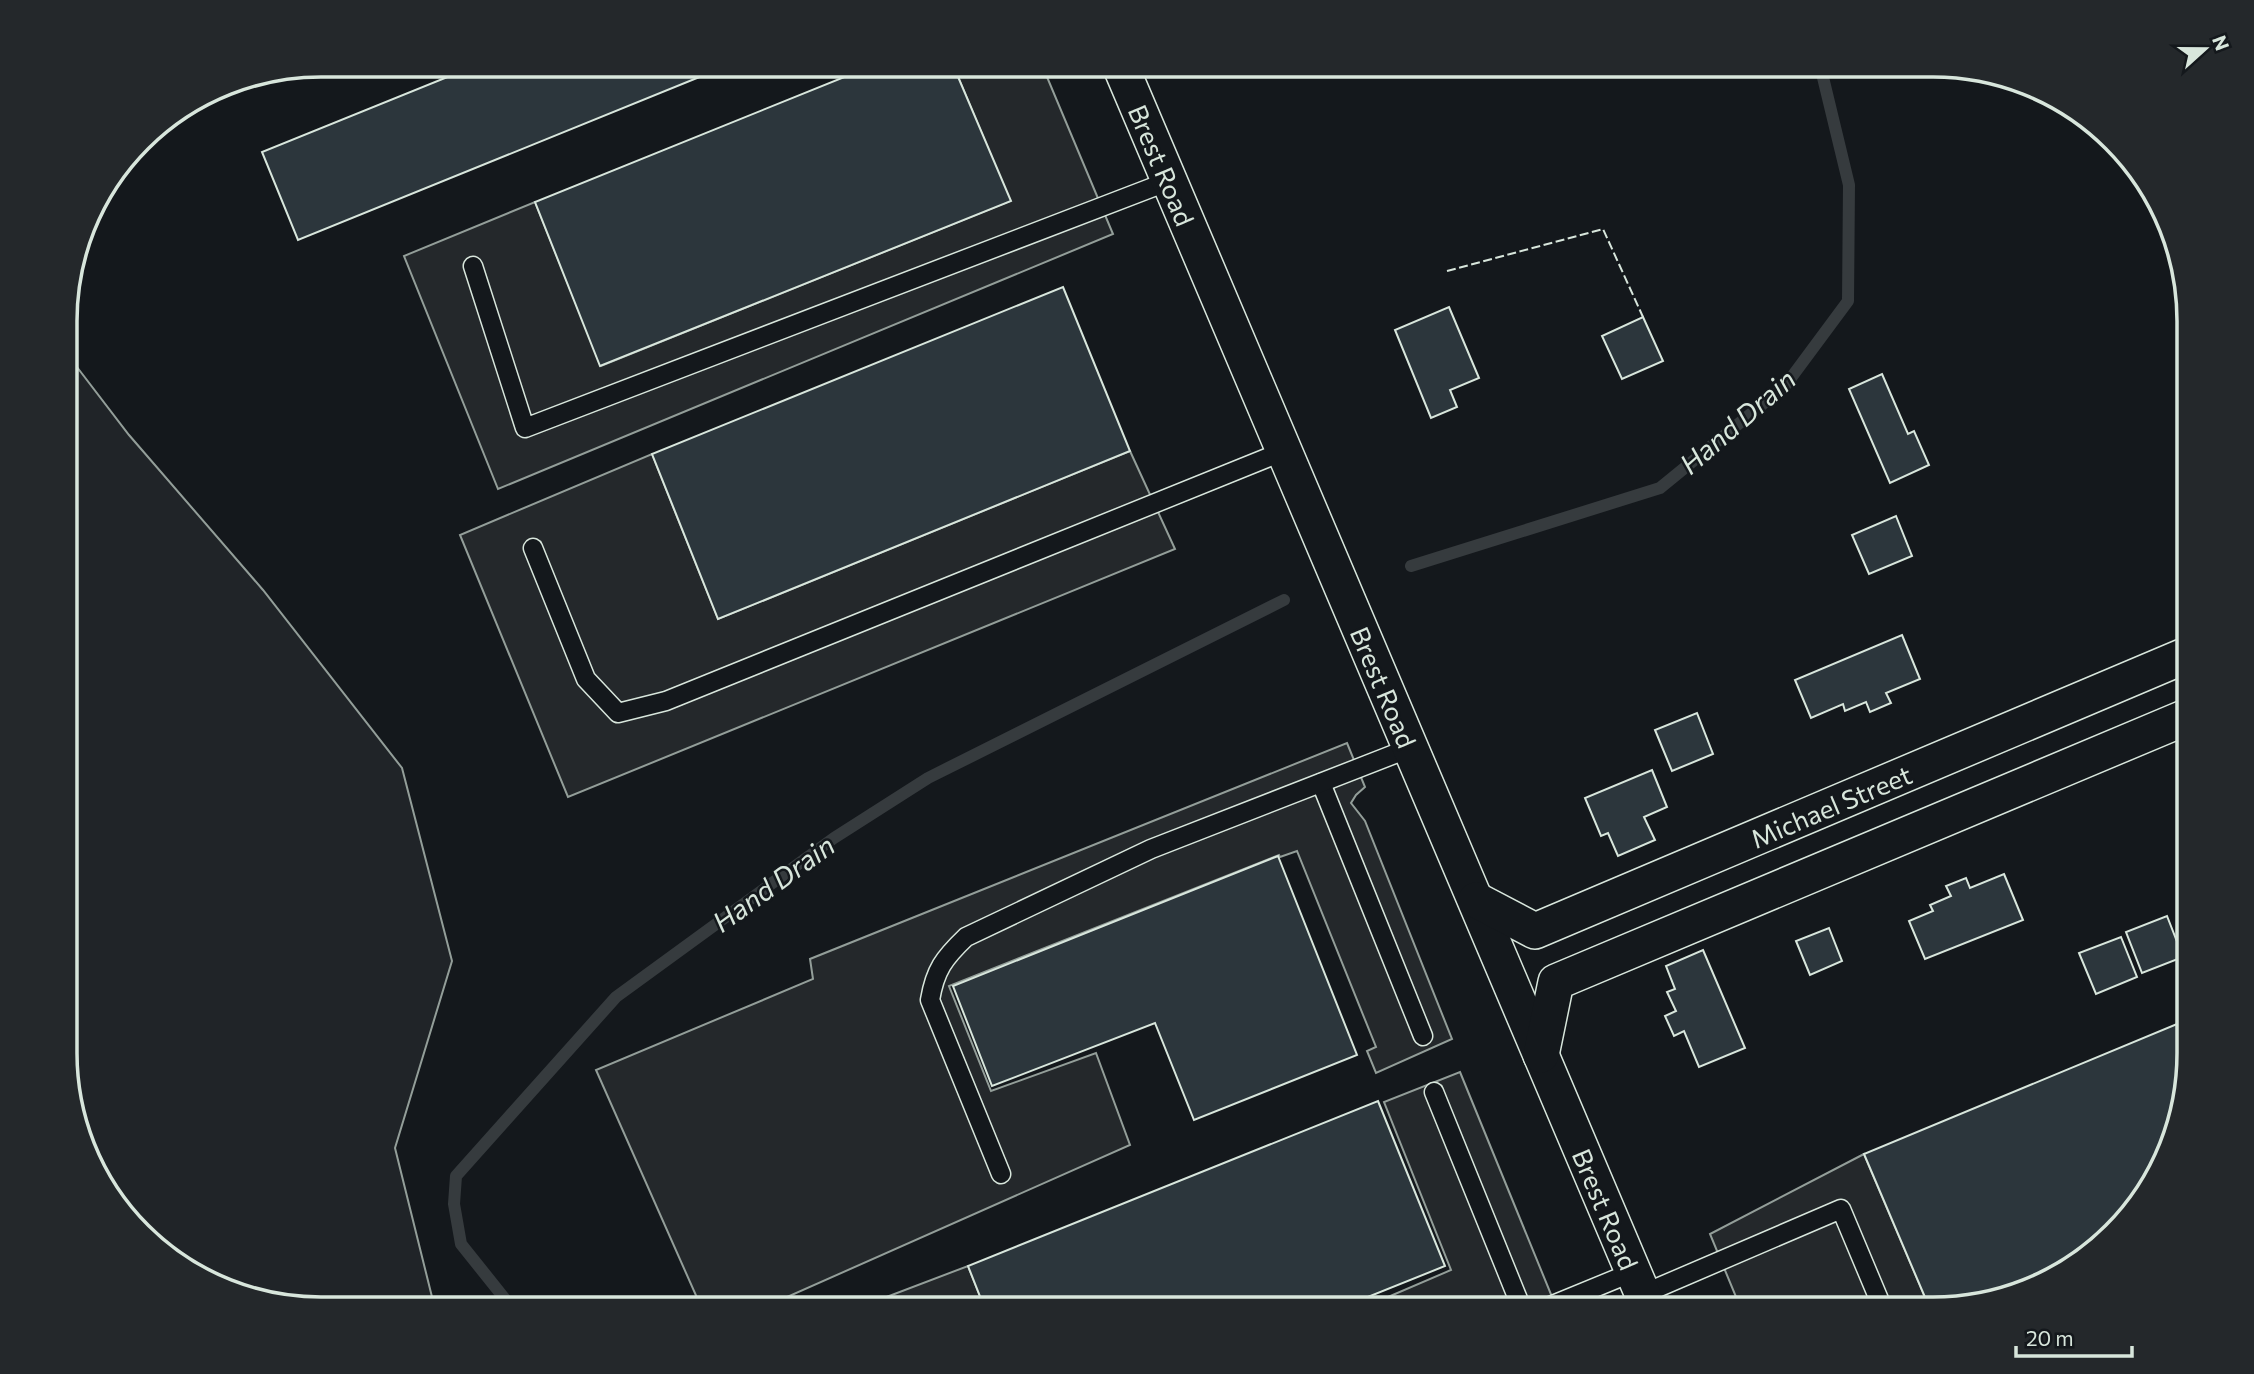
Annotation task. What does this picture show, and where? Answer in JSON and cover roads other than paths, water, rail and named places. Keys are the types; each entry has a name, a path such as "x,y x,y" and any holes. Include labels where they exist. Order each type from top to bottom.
{"street":[{"name":"Brest Road","path":"1125,77 1642,1292"},
{"name":"Michael Street","path":"1476,900 1535,931 2176,660"},
{"name":"Michael Street","path":"1541,1055 1556,982 2176,721"}],"lane":[{"path":"473,266 525,428 1169,181"},
{"path":"533,548 586,680 618,713 666,701 1284,452"},
{"path":"1001,1174 930,1000 934,977 947,954 966,937 1151,849 1410,748"},
{"path":"1321,783 1423,1036"},
{"path":"1434,1092 1517,1296"},
{"path":"1618,1296 1642,1292 1841,1209 1877,1296"}],"waterway":[{"name":"Hand Drain","path":"1411,566 1660,488 1785,386 1848,301 1849,185 1823,77"},
{"name":"Hand Drain","path":"503,1297 461,1244 454,1204 456,1176 616,997 834,838 928,778 1284,600"}]}
